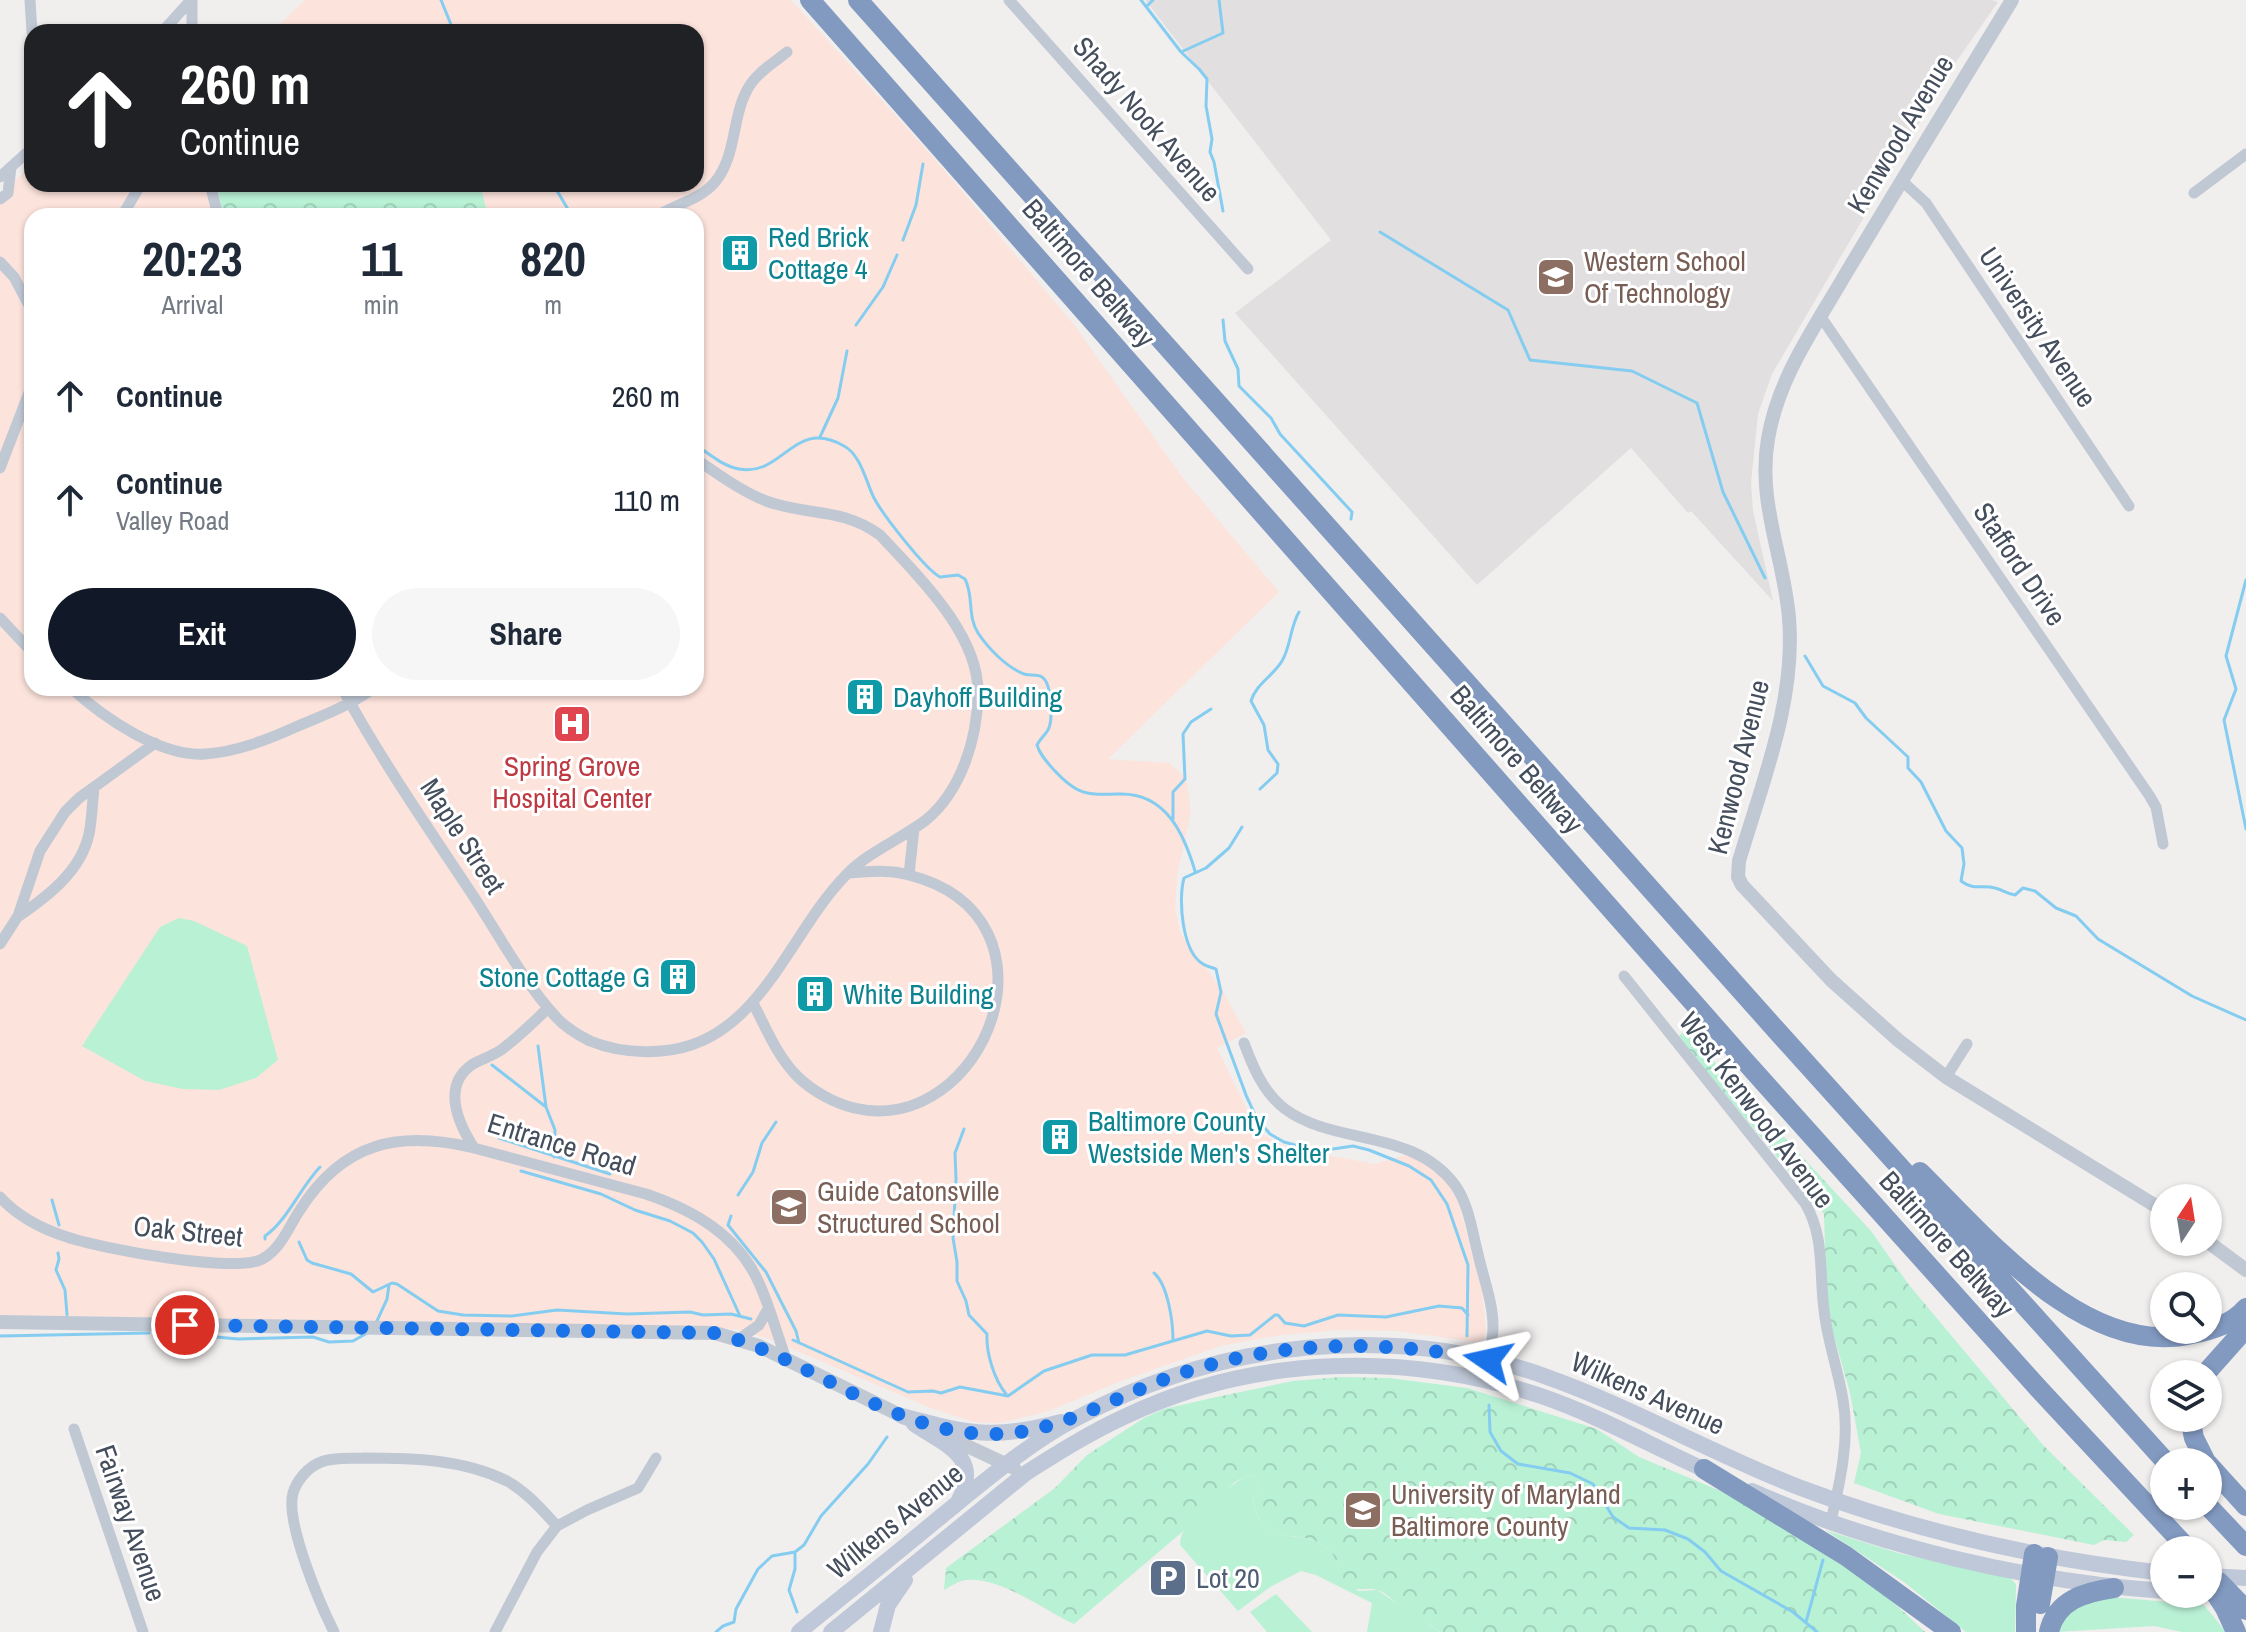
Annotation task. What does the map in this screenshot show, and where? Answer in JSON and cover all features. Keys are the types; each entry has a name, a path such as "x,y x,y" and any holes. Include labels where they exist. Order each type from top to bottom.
{"highway":[{"name":"Baltimore Beltway","path":"810,0 1744,1060 2175,1536"},
{"name":"Baltimore Beltway","path":"858,0 2153,1448"},
{"path":"1778,1032 1987,1241 2061,1302 2107,1324 2159,1337 2208,1331 2237,1318 2246,1308"},
{"path":"2216,1360 2246,1328"},
{"path":"2220,1360 2246,1343"},
{"path":"1704,1469 1836,1549 1951,1632"},
{"path":"2222,1480 2246,1506"},
{"path":"2221,1520 2245,1545"},
{"path":"2026,1632 2039,1565"},
{"path":"2039,1565 2039,1632"},
{"path":"2049,1632 2057,1612 2071,1600 2114,1588"},
{"path":"2222,1596 2239,1623"},
{"path":"2222,1601 2239,1623"}],"main road":[{"name":"Wilkens Avenue","path":"799,1632 1006,1464 1074,1419 1117,1398 1201,1367 1241,1357 1290,1349 1377,1345 1453,1353 1558,1381 1765,1474 1836,1501 2114,1588 2150,1590"},
{"name":"Wilkens Avenue","path":"835,1630 1026,1473 1127,1415 1192,1391 1245,1377 1293,1369 1376,1365 1451,1373 1541,1396 1758,1493 1831,1521 1942,1555 2150,1572"},
{"path":"902,1416 956,1430 995,1434 1021,1432 1074,1419"},
{"path":"902,1416 962,1456 967,1466 967,1486 957,1504"},
{"path":"881,1632 895,1592 927,1555"},
{"path":"2222,1575 2246,1578"},
{"path":"2222,1595 2246,1597"}],"street":[{"path":"30,0 32,24"},
{"path":"170,24 192,0"},
{"path":"192,0 192,24"},
{"name":"Shady Nook Avenue","path":"1009,0 1248,269"},
{"name":"Kenwood Avenue","path":"2012,0 1901,180 1785,382 1768,439 1765,462 1767,510 1790,621 1788,675 1777,732 1739,861 1738,877 1742,885 1860,1008 1946,1077 2150,1202"},
{"path":"674,208 699,196 713,185 729,158 750,85 787,52"},
{"path":"2194,193 2246,154"},
{"path":"0,177 24,155"},
{"path":"0,199 8,193 11,167"},
{"name":"University Avenue","path":"1901,180 1926,203 2129,506"},
{"path":"0,262 24,286"},
{"name":"Stafford Drive","path":"1821,317 2149,795 2156,807 2163,844"},
{"path":"0,468 24,406"},
{"path":"704,465 768,502 828,512 867,525 893,549 959,630 969,649 979,693 972,740 955,785 939,806 914,828 848,873 753,1003 785,1061 798,1078 819,1093 843,1105 866,1111 903,1109 942,1089 970,1061 983,1040 997,997 997,957 980,919 966,904 935,884 889,871 848,873"},
{"path":"0,618 24,644"},
{"path":"82,696 119,724 155,743 190,754 207,754 264,741 351,705 363,696"},
{"name":"Maple Street","path":"346,696 433,836 559,1020 590,1041 631,1052 672,1051 708,1038 737,1019 753,1003"},
{"path":"0,944 18,916 40,851 51,831 79,798 155,743"},
{"path":"18,916 59,884 84,851 94,789"},
{"path":"909,875 914,828"},
{"name":"West Kenwood Avenue","path":"1624,976 1814,1218 1819,1235 1824,1315 1844,1402 1845,1438 1831,1521"},
{"name":"Entrance Road","path":"548,1008 516,1039 462,1073 454,1103 457,1116 474,1148 646,1194 689,1210 718,1231 740,1253 759,1282 786,1359"},
{"path":"1244,1043 1263,1085 1282,1107 1315,1123 1413,1152 1445,1174 1456,1187 1470,1220 1492,1313 1493,1336 1484,1380"},
{"path":"1946,1077 1967,1044"},
{"name":"Oak Street","path":"0,1197 22,1217 68,1237 96,1245 196,1261 246,1265 262,1261 272,1252 313,1192 355,1153 375,1145 421,1139 474,1148"},
{"path":"2222,1252 2246,1270"},
{"path":"739,1339 759,1325 768,1309"},
{"path":"0,1322 715,1333 739,1339 786,1359 1026,1473"},
{"name":"Fairway Avenue","path":"74,1429 143,1632"},
{"path":"495,1632 537,1552 557,1526 638,1488 656,1458"},
{"path":"334,1632 323,1610 292,1516 294,1491 309,1469 321,1462 340,1459 418,1460 474,1468 511,1483 557,1526"},
{"path":"820,1615 835,1630"}],"shaded area":[{"name":"Spring Grove Hospital Center","path":"305,0 791,0 934,158 1075,326 1182,477 1279,592 1108,759 1169,763 1186,778 1191,811 1177,875 1175,908 1180,933 1222,990 1246,1033 1217,1048 1254,1124 1264,1135 1289,1148 1375,1164 1409,1154 1428,1165 1447,1183 1457,1200 1482,1291 1486,1330 1483,1340 1476,1342 1396,1331 1340,1330 1281,1335 1220,1346 1121,1381 1049,1411 999,1423 975,1422 933,1409 741,1330 698,1326 0,1315 0,194 24,172 24,192 218,192 222,208 24,208 24,696 704,696 704,208 486,208 482,192 704,192 704,24 280,24"},
{"name":"Western School Of Technology","path":"1145,0 1998,2 1949,72 1772,374 1758,414 1751,483 1753,511 1773,601 1691,511 1688,513 1631,448 1477,585 1235,313 1331,240"}],"green space":[{"path":"218,192 482,192 486,208 222,208"},
{"path":"179,918 194,921 247,946 278,1060 256,1078 219,1090 183,1089 145,1081 82,1046 160,927"},
{"path":"1685,1030 1871,1231 1909,1285 2043,1445 2134,1535 2126,1542 2104,1540 2094,1545 1939,1514 1854,1483 1861,1453 1850,1393 1827,1311 1824,1214 1678,1037"},
{"name":"University of Maryland Baltimore County","path":"1341,1377 1389,1378 1467,1388 1597,1429 1639,1457 1740,1499 1854,1573 1892,1601 1925,1632 1440,1632 1381,1592 1352,1587 1344,1580 1326,1547 1315,1541 1271,1531 1256,1512 1252,1494 1259,1491 1257,1477 1247,1475 1235,1482 1181,1533 1074,1624 1008,1589 980,1580 964,1580 944,1590 946,1568 1055,1488 1087,1455 1144,1418 1164,1409 1293,1381"},
{"path":"1247,1475 1257,1477 1259,1491 1252,1495 1256,1513 1271,1531 1315,1541 1326,1547 1334,1556 1342,1575 1358,1591 1377,1590 1440,1632 1367,1632 1372,1603 1316,1575 1301,1571 1270,1587 1238,1611 1180,1543 1183,1532 1194,1519"},
{"path":"1825,1530 1898,1553 2010,1578 2016,1584 2015,1632 1966,1632 1904,1582"},
{"path":"1276,1594 1312,1632 1267,1632 1250,1612"},
{"path":"2099,1596 2150,1600 2150,1608 2206,1608 2226,1632 2182,1632 2154,1626 2056,1632 2059,1619"}],"waterway":[{"path":"441,0 451,24"},
{"path":"1141,0 1181,52 1207,79 1206,106 1212,139 1210,152 1223,211"},
{"path":"1147,6 1153,0"},
{"path":"1181,52 1223,33 1219,0"},
{"path":"903,240 916,205 923,164"},
{"path":"558,192 567,208"},
{"path":"1380,232 1508,310 1530,360 1632,371 1697,403 1723,492 1765,578"},
{"path":"856,325 883,287 897,255"},
{"path":"1223,320 1225,341 1238,369 1239,386 1271,418 1280,434 1352,512 1351,519"},
{"path":"820,437 838,398 847,351"},
{"path":"704,450 733,467 754,469 767,465 812,438 827,439 850,450 859,462 879,506 915,553 940,577 958,575 965,579 975,626 987,645 1017,671 1040,676 1045,681 1050,694 1051,719 1048,730 1037,745 1046,761 1062,779 1084,792 1136,796 1150,800 1161,808 1179,830 1195,871"},
{"path":"2246,580 2226,656 2236,689 2224,720 2246,829"},
{"path":"1260,789 1277,773 1278,764 1268,750 1264,725 1251,701 1282,661 1299,612"},
{"path":"1805,656 1823,686 1855,703 1866,718 1908,757 1908,768 1921,782 1946,831 1962,848 1964,864 1961,881 1970,886 1990,887 2015,895 2023,888 2035,891 2056,908 2076,916 2098,939 2192,996 2246,1020"},
{"path":"1173,819 1173,792 1185,779 1183,734 1191,722 1211,709"},
{"path":"1242,827 1229,848 1206,868 1184,878 1181,899 1183,924 1190,948 1203,964 1216,969 1221,992 1216,1014 1246,1095 1257,1119 1270,1134 1284,1142 1309,1149 1353,1146 1369,1150 1409,1166 1431,1180 1447,1204 1468,1265 1467,1336"},
{"path":"538,1046 546,1107 555,1130 554,1157"},
{"path":"492,1065 546,1107"},
{"path":"738,1195 753,1172 762,1143 776,1122"},
{"path":"964,1129 955,1153 953,1238 957,1281 969,1315 987,1334 992,1366 1006,1394"},
{"path":"499,1138 610,1174"},
{"path":"265,1239 320,1167"},
{"path":"521,1171 601,1194 693,1233 714,1259 740,1316"},
{"path":"52,1200 59,1225"},
{"path":"731,1216 728,1225 766,1272 799,1343"},
{"path":"299,1242 307,1260 312,1263 351,1274 373,1292 392,1283 397,1284 438,1311 512,1316 557,1310 627,1314 690,1312 731,1314 751,1319"},
{"path":"58,1253 56,1270 65,1290 67,1315"},
{"path":"1154,1273 1166,1295 1173,1340"},
{"path":"376,1323 387,1299 389,1285"},
{"path":"793,1340 908,1392 941,1393 960,1387 1008,1396 1044,1371 1092,1355 1125,1355 1207,1331 1231,1336 1250,1335 1275,1315 1285,1323 1304,1326 1338,1315 1386,1317 1439,1306 1462,1308 1468,1315"},
{"path":"184,1334 238,1339 313,1337 329,1342 353,1341 369,1332"},
{"path":"0,1336 149,1333"},
{"path":"1489,1405 1490,1432 1501,1451 1518,1464 1570,1473 1593,1484 1613,1517 1629,1528 1665,1530 1688,1539 1705,1552 1721,1571 1793,1612 1817,1632"},
{"path":"716,1632 734,1622 736,1609 758,1569 772,1556 795,1552 804,1545 821,1516 868,1464 887,1437"},
{"path":"795,1554 795,1569 789,1590 797,1612"},
{"path":"1806,1622 1823,1560"}],"place":[{"name":"Red Brick Cottage 4","path":"740,253"},
{"name":"Western School Of Technology","path":"1556,277"},
{"name":"Dayhoff Building","path":"865,697"},
{"name":"Spring Grove Hospital Center","path":"572,724"},
{"name":"Stone Cottage G","path":"678,977"},
{"name":"White Building","path":"815,994"},
{"name":"Baltimore County Westside Men's Shelter","path":"1060,1137"},
{"name":"Guide Catonsville Structured School","path":"789,1207"},
{"name":"University of Maryland Baltimore County","path":"1363,1510"},
{"name":"Lot 20","path":"1168,1578"}],"route":[{"path":"185,1325 715,1333 759,1346 902,1416 977,1434 1021,1432 1074,1419 1117,1398 1201,1367 1290,1349 1377,1345 1488,1360"}]}
